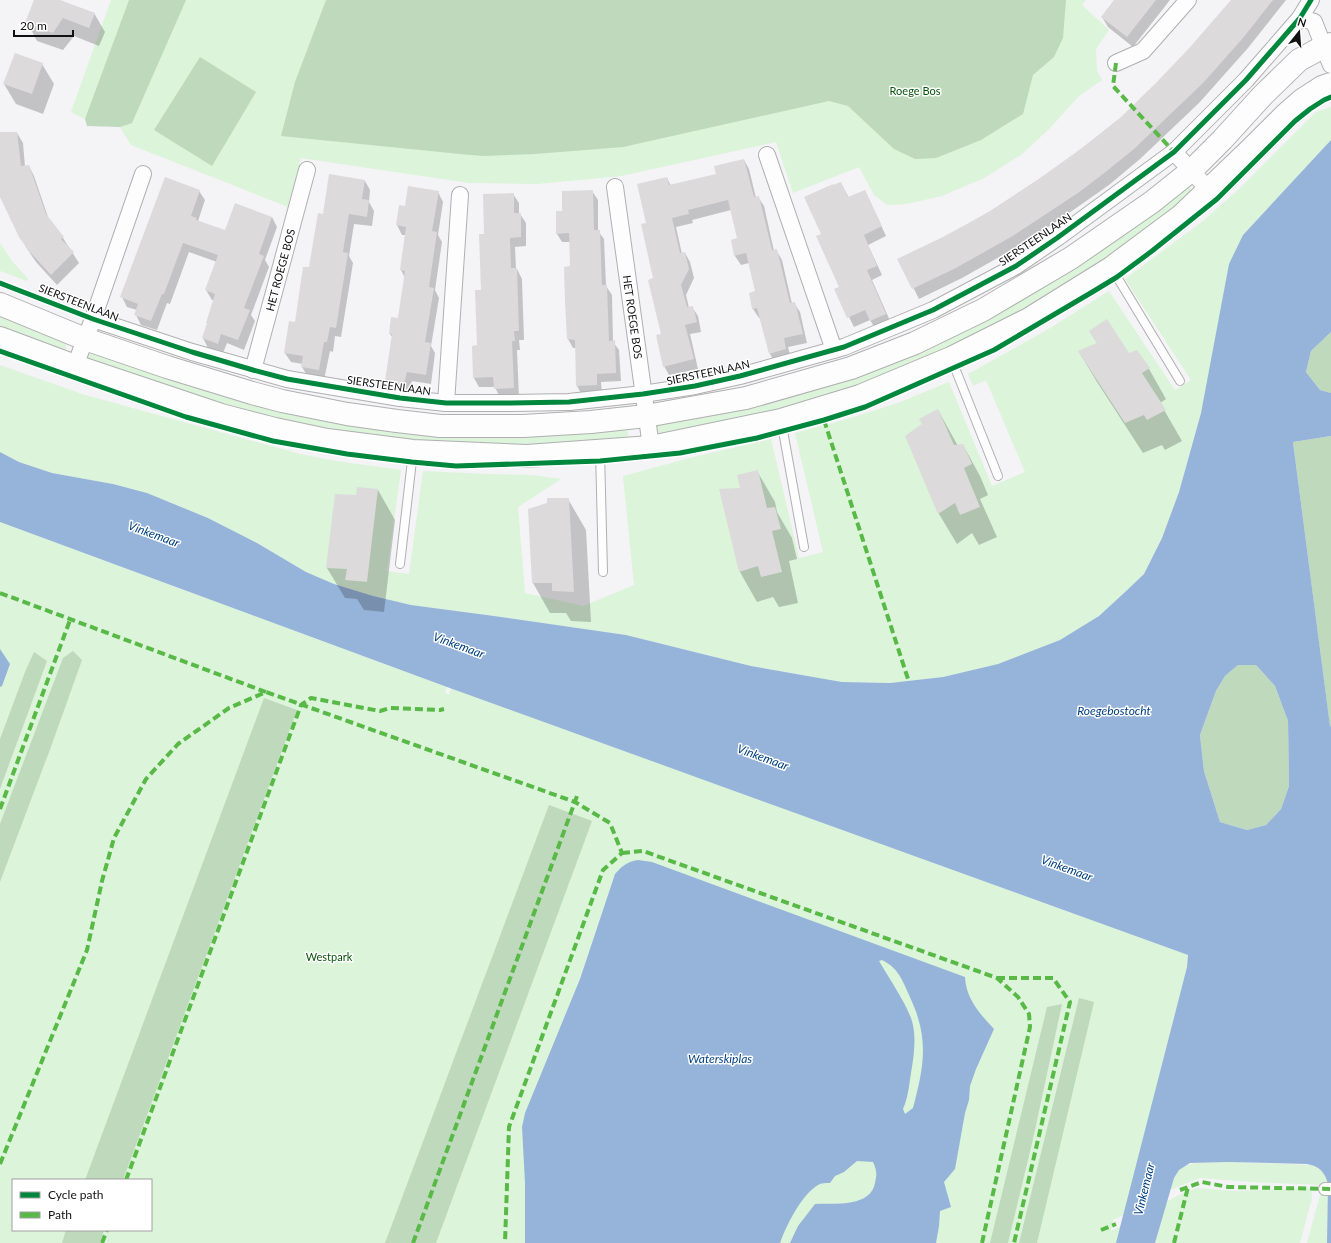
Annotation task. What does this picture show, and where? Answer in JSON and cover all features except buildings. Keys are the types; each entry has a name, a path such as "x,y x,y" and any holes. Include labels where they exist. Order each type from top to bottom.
{"main road":[{"path":"0,304 85,339 167,367 282,402 361,416 440,426 523,426 592,422 646,416 746,398 851,368 915,342 983,310 1071,258 1152,202 1192,170 1263,95 1299,60 1328,52"},
{"path":"0,338 75,366 221,415 275,429 327,440 414,451 527,456 651,447 781,420 860,396 951,358 1029,318 1111,268 1182,215 1286,114 1302,100 1322,87 1331,84"}],"street":[{"path":"1116,63 1143,50 1188,0"},
{"name":"SIERSTEENLAAN","path":"93,319 192,352 287,379 392,397 446,403 569,402 644,394 695,386 740,376 834,350 933,310 1016,266 1057,238 1174,152 1246,80 1300,18 1311,0"},
{"path":"1300,18 1314,22 1328,52"},
{"path":"1174,152 1209,190"},
{"path":"767,155 834,350"},
{"name":"HET ROEGE BOS","path":"254,370 307,170"},
{"path":"75,366 93,319 143,174"},
{"name":"HET ROEGE BOS","path":"614,187 651,447"},
{"path":"446,403 460,195"}],"lane":[{"path":"1111,268 1180,381"},
{"path":"951,358 998,476"},
{"path":"781,420 804,547"},
{"path":"600,450 603,572"},
{"path":"400,564 414,451"}],"green space":[{"name":"Roege Bos","path":"111,0 1086,0 1082,5 1109,30 1096,49 1097,71 1102,80 1079,96 1049,129 1021,155 984,178 942,196 906,204 887,205 874,195 859,167 793,193 776,142 621,176 537,184 469,183 301,158 288,207 131,145 120,127 126,125 87,113 85,119 71,112"},
{"path":"129,0 186,0 132,123 120,127 87,126 85,119"},
{"name":"Roege Bos","path":"326,0 1066,0 1063,38 1054,57 1033,75 1023,114 981,140 936,158 915,159 894,149 848,106 829,101 623,147 535,154 483,156 281,136 295,82"},
{"path":"200,57 256,92 212,166 154,130"},
{"path":"1331,107 1331,140 1243,235 1201,413 1179,492 1162,538 1144,574 1099,616 1060,640 998,664 943,677 890,683 842,682 751,666 626,635 411,605 373,596 334,584 306,572 257,543 208,518 147,493 113,484 52,473 19,462 0,452 0,365 82,394 300,454 336,461 401,470 387,571 409,574 423,471 532,475 561,479 518,507 525,593 583,606 634,585 623,476 690,458 771,439 799,558 823,552 795,433 898,403 949,382 992,486 1025,472 986,380 973,386 968,374 1047,330 1109,291 1175,390 1191,380 1125,279 1203,221 1238,190 1316,112"},
{"path":"1181,185 1190,186 1192,195 1128,246 1031,311 838,397 657,436 656,430 658,422 883,362"},
{"path":"0,243 12,261 28,279 27,281 0,271"},
{"path":"0,309 67,341 65,352 0,333"},
{"path":"1331,332 1331,393 1320,390 1306,372 1311,351"},
{"path":"92,349 275,408 627,428 629,438 487,449 273,423 88,361 88,357"},
{"path":"1331,436 1331,727 1330,727 1293,442"},
{"name":"Westpark","path":"0,522 447,687 445,693 449,695 451,688 1188,955 1187,967 1124,1215 1113,1220 1111,1231 1121,1226 1116,1243 0,1243"},
{"path":"73,651 82,660 0,882 0,824 63,658"},
{"path":"34,652 47,661 0,789 0,739"},
{"path":"1238,665 1256,665 1275,686 1288,721 1289,786 1281,809 1266,825 1247,830 1220,822 1204,771 1200,735 1216,691 1225,676"},
{"path":"264,698 297,710 123,1179 85,1179"},
{"path":"549,805 592,821 436,1243 385,1243"},
{"path":"1079,998 1094,1002 1037,1243 1019,1243"},
{"path":"1062,1004 1033,1139 1008,1243 990,1243 1047,1007"},
{"path":"1228,1162 1311,1165 1323,1172 1328,1184 1251,1182 1200,1178 1170,1190 1173,1179 1183,1167 1195,1163"},
{"path":"1197,1188 1236,1191 1311,1188 1312,1198 1300,1243 1155,1243 1166,1202 1183,1193"},
{"path":"1321,1192 1328,1193 1327,1243 1307,1243"},
{"path":"66,1231 104,1231 100,1243 62,1243"}],"water":[{"path":"1331,140 1331,332 1311,351 1306,372 1320,390 1331,393 1331,436 1293,442 1331,727 1331,1243 1327,1243 1328,1184 1321,1170 1315,1166 1307,1164 1228,1162 1190,1163 1179,1170 1174,1178 1155,1243 1116,1243 1187,967 1188,955 447,687 0,522 0,452 19,462 52,473 113,484 147,493 208,518 257,543 306,572 334,584 373,596 411,605 626,635 751,666 842,682 890,683 943,677 998,664 1060,640 1099,616 1144,574 1162,538 1179,492 1201,413 1229,264 1243,235","holes":["1238,665 1256,665 1275,686 1288,721 1289,786 1281,809 1266,825 1247,830 1220,822 1204,771 1200,735 1216,691 1225,676"]},
{"path":"0,649 10,664 2,686 0,687"},
{"name":"Waterskiplas","path":"638,860 652,862 965,977 971,999 979,1012 994,1029 970,1086 969,1100 965,1113 955,1169 944,1182 951,1207 940,1211 936,1243 790,1243 798,1226 815,1204 841,1204 859,1200 866,1197 872,1191 876,1175 873,1162 857,1161 844,1172 835,1176 830,1183 819,1184 806,1195 790,1220 780,1243 525,1243 525,1183 522,1127 525,1113 580,979 615,874 625,864","holes":["882,960 896,970 902,979 914,1006 923,1041 921,1074 916,1097 913,1108 905,1114 903,1109 908,1092 913,1060 914,1031 908,1011 879,961"]}],"marked path":[{"path":"1116,63 1113,86 1174,152"},
{"path":"824,420 908,679"},
{"path":"0,593 266,692"},
{"path":"0,809 70,620"},
{"path":"0,1164 87,950 102,881 114,838 146,779 178,744 229,708 266,692 575,802 610,823 622,853 603,870 509,1127 505,1243"},
{"path":"126,1179 301,705 311,698 380,711 390,708 444,709"},
{"path":"413,1243 577,796"},
{"path":"622,853 643,851 997,978 1018,997 1029,1014 1030,1027 982,1243"},
{"path":"997,978 1053,978 1070,1002 1014,1243"},
{"path":"1180,1190 1202,1182 1228,1187 1331,1189"},
{"path":"1174,1243 1188,1187"},
{"path":"1101,1230 1116,1224"},
{"path":"102,1243 107,1231"}],"cycle path":[{"path":"0,283 93,319 192,352 253,370 287,379 400,398 446,403 569,402 643,394 695,386 740,376 844,347 933,310 1016,266 1057,238 1174,152 1246,80 1300,18 1311,0"},
{"path":"0,351 186,417 273,441 347,454 456,466 600,461 680,453 757,438 865,407 994,350 1117,277 1152,251 1217,199 1295,121 1310,109 1331,97"}],"water label":[{"name":"Vinkemaar","path":"154,534"},
{"name":"Vinkemaar","path":"459,645"},
{"name":"Roegebostocht","path":"1114,710"},
{"name":"Vinkemaar","path":"763,757"},
{"name":"Vinkemaar","path":"1067,868"},
{"name":"Vinkemaar","path":"1144,1189"}]}
